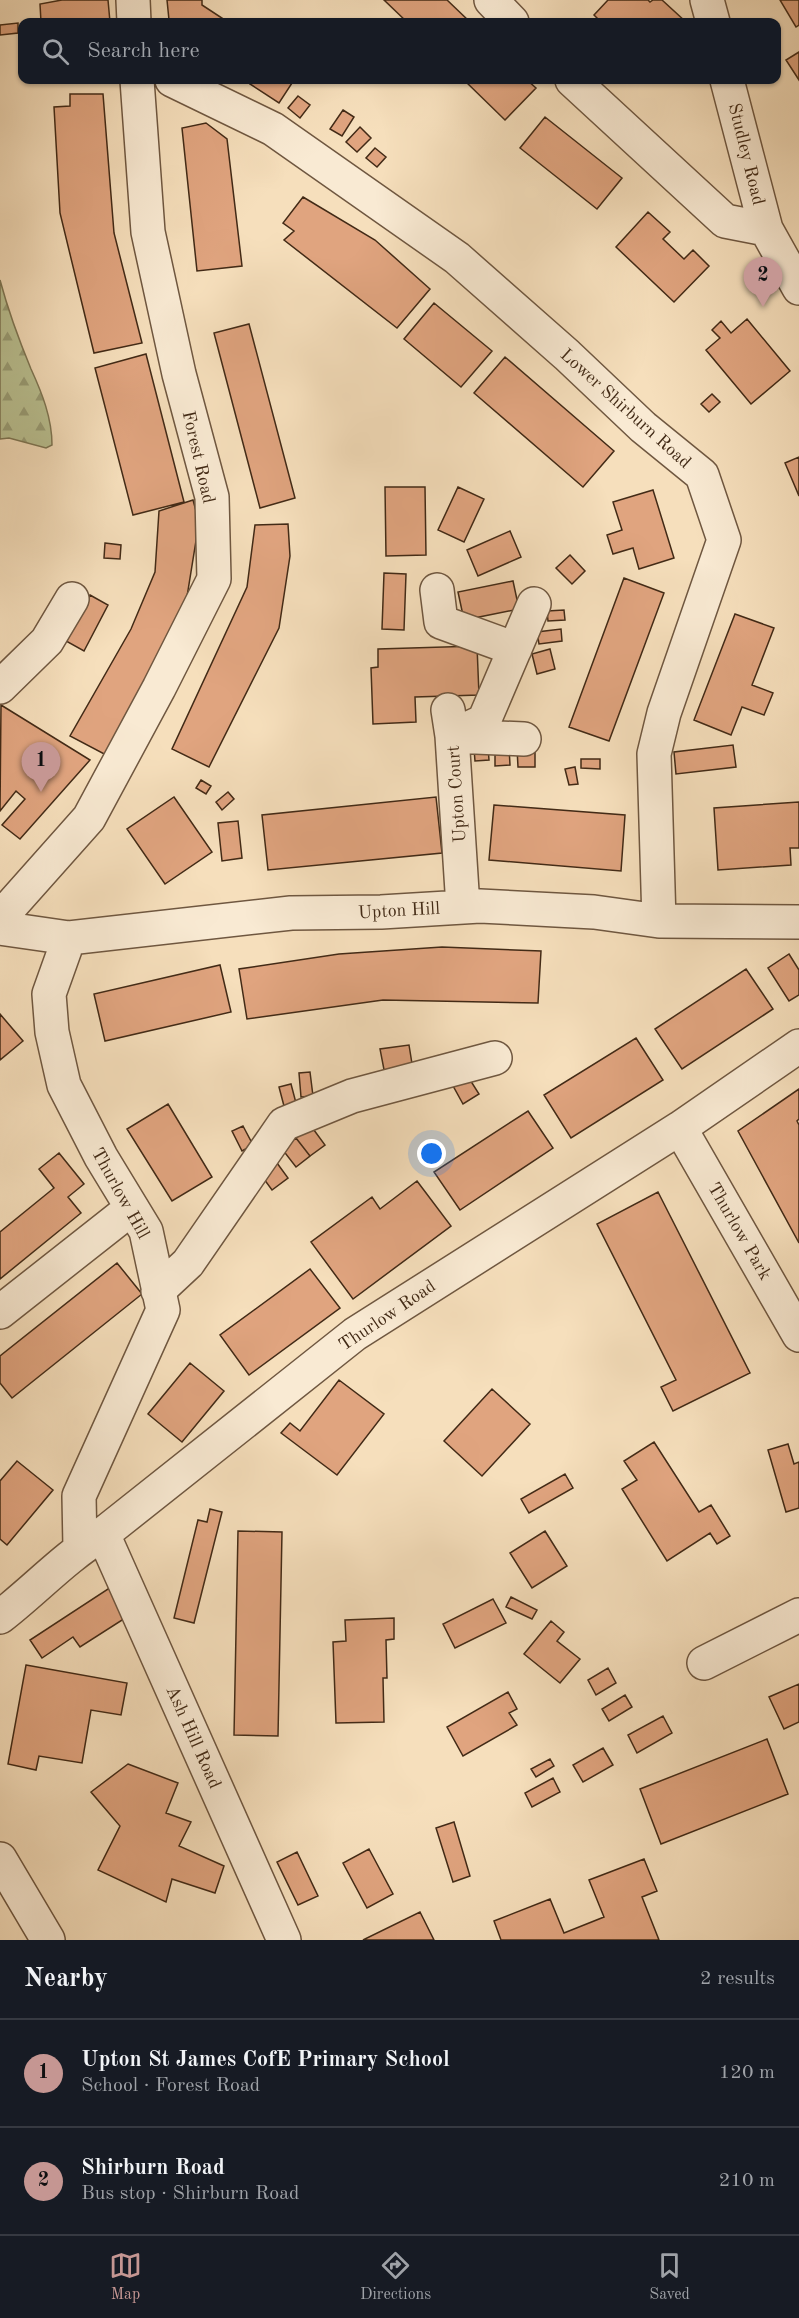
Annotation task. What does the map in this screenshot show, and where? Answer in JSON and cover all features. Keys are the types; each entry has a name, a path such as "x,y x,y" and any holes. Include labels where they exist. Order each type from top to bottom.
{"street":[{"path":"133,0 134,18"},
{"path":"491,0 508,18"},
{"path":"707,0 711,18"},
{"name":"Forest Road","path":"0,918 89,818 214,579 212,497 179,374 148,232 137,84"},
{"name":"Lower Shirburn Road","path":"180,84 273,129 457,258 567,355 643,427 702,476 724,540 664,713 654,754 659,921"},
{"path":"576,84 726,221 766,230"},
{"name":"Studley Road","path":"728,84 766,230 799,288"},
{"path":"437,590 441,622 515,649"},
{"path":"0,687 47,641 72,599"},
{"name":"Upton Court","path":"463,907 450,723 484,721 534,604"},
{"path":"450,723 524,739"},
{"name":"Upton Hill","path":"0,928 69,938 291,913 381,912 463,907 594,912 659,921 799,922"},
{"name":"Thurlow Hill","path":"69,938 49,994 52,1032 64,1085 101,1157 146,1231 163,1310 79,1496 91,1541"},
{"name":"Thurlow Road","path":"0,1617 91,1541 355,1334 680,1128 799,1046"},
{"path":"158,1291 188,1263 284,1124 352,1095 495,1058"},
{"name":"Thurlow Park","path":"680,1128 799,1335"},
{"path":"0,1312 132,1208"},
{"name":"Ash Hill Road","path":"91,1541 284,1940"},
{"path":"704,1663 799,1615"},
{"path":"0,1859 48,1940"}],"green space":[{"path":"0,280 14,325 48,415 52,445 46,448 9,438 0,439"}],"building":[{"path":"62,0 108,0 110,18 41,18 40,4"},
{"path":"167,0 202,0 202,5 222,18 169,18"},
{"path":"384,0 447,0 466,18 403,18"},
{"path":"608,0 648,0 650,2 662,0 682,18 597,18 594,15"},
{"path":"780,0 799,0 799,25 796,27"},
{"path":"18,23 18,33 0,35 0,25"},
{"path":"799,52 799,80 786,60"},
{"path":"250,84 291,84 279,103"},
{"path":"468,84 532,84 536,88 505,120"},
{"path":"70,94 103,94 114,233 142,343 94,353 60,213 54,107 70,106"},
{"path":"298,96 310,105 300,118 288,108"},
{"path":"343,110 354,117 342,136 330,129"},
{"path":"545,117 622,178 597,209 520,148"},
{"path":"206,123 227,139 242,266 197,271 182,128"},
{"path":"360,127 371,138 357,152 346,142"},
{"path":"375,148 386,157 377,167 366,158"},
{"path":"303,197 375,240 430,289 397,328 284,240 294,231 283,223"},
{"path":"648,212 670,232 663,239 684,259 693,250 709,266 674,302 616,247"},
{"path":"434,303 492,351 461,387 404,339"},
{"path":"747,319 790,371 751,404 706,350 720,338 712,330 721,321 731,333"},
{"path":"249,324 295,498 260,508 214,333"},
{"path":"146,354 184,502 133,515 95,368"},
{"path":"505,357 614,451 583,487 474,393"},
{"path":"712,394 720,402 709,412 701,404"},
{"path":"799,457 799,496 785,463"},
{"path":"385,487 425,487 426,555 386,556"},
{"path":"458,487 484,499 464,542 438,530"},
{"path":"653,490 674,558 639,569 633,548 613,554 607,535 622,530 613,502"},
{"path":"193,500 199,522 185,609 108,756 70,736 131,629 155,572 159,511"},
{"path":"288,524 290,556 279,628 209,767 172,749 247,587 255,525"},
{"path":"510,531 521,557 478,576 467,550"},
{"path":"105,543 121,545 120,559 104,558"},
{"path":"570,555 585,571 572,584 556,568"},
{"path":"384,573 406,574 404,630 382,629"},
{"path":"624,578 664,593 609,741 569,727"},
{"path":"513,581 519,609 464,620 458,592"},
{"path":"90,595 108,605 84,651 66,641"},
{"path":"564,610 565,620 548,621 547,611"},
{"path":"735,614 774,628 752,685 773,693 764,715 742,707 731,735 694,720"},
{"path":"561,629 562,641 539,644 537,632"},
{"path":"477,646 479,695 415,697 416,722 373,724 371,668 378,667 378,649"},
{"path":"550,649 555,669 537,674 532,654"},
{"path":"1,705 90,760 20,839 2,825 25,799 16,791 0,811"},
{"path":"733,745 736,767 676,774 674,752"},
{"path":"488,747 489,760 475,761 474,749"},
{"path":"495,747 509,747 510,765 495,766"},
{"path":"517,748 535,748 535,767 518,767"},
{"path":"581,759 600,759 600,769 581,768"},
{"path":"575,767 578,784 569,785 565,769"},
{"path":"201,780 211,786 206,794 196,788"},
{"path":"228,792 234,799 222,810 216,802"},
{"path":"174,797 212,852 165,884 127,829"},
{"path":"436,797 442,853 268,870 262,815"},
{"path":"799,802 799,848 790,848 791,865 718,870 714,808"},
{"path":"494,805 625,815 621,871 489,860"},
{"path":"238,821 242,858 222,861 218,823"},
{"path":"442,947 541,951 538,1003 383,1000 247,1019 239,969 339,954"},
{"path":"789,954 799,970 799,995 789,1001 768,968"},
{"path":"220,965 231,1012 105,1041 94,994"},
{"path":"746,969 773,1009 682,1069 655,1029"},
{"path":"0,1014 23,1041 0,1060"},
{"path":"636,1038 663,1080 571,1138 544,1095"},
{"path":"409,1045 413,1070 385,1075 380,1049"},
{"path":"310,1072 313,1096 301,1097 299,1073"},
{"path":"467,1075 479,1094 463,1104 452,1084"},
{"path":"291,1084 296,1103 284,1106 279,1087"},
{"path":"799,1089 799,1119 797,1121 799,1125 799,1243 738,1131"},
{"path":"168,1104 212,1177 172,1201 127,1129"},
{"path":"528,1111 553,1148 460,1210 434,1172"},
{"path":"243,1126 253,1145 242,1151 232,1131"},
{"path":"311,1126 325,1145 310,1156 296,1138"},
{"path":"296,1138 310,1156 296,1167 282,1149"},
{"path":"59,1153 84,1184 68,1197 81,1213 0,1279 0,1232 54,1188 39,1169"},
{"path":"277,1163 288,1178 272,1190 261,1175"},
{"path":"417,1181 451,1226 353,1299 311,1242 372,1197 380,1209"},
{"path":"658,1192 750,1373 673,1411 661,1387 676,1380 597,1224"},
{"path":"117,1263 142,1294 12,1398 0,1383 0,1356"},
{"path":"310,1269 340,1308 249,1375 220,1335"},
{"path":"190,1363 224,1391 182,1442 148,1414"},
{"path":"339,1380 384,1414 337,1475 281,1433 290,1423 300,1431"},
{"path":"492,1389 530,1424 482,1476 444,1441"},
{"path":"654,1442 699,1512 711,1505 730,1536 717,1544 710,1533 667,1561 622,1489 637,1480 624,1461"},
{"path":"788,1444 794,1464 799,1462 799,1508 786,1512 768,1450"},
{"path":"17,1461 53,1490 7,1545 0,1539 0,1481"},
{"path":"565,1474 573,1488 529,1513 521,1499"},
{"path":"210,1509 222,1512 194,1623 174,1618 198,1520 207,1522"},
{"path":"238,1531 282,1532 278,1736 234,1735"},
{"path":"545,1531 567,1566 532,1588 510,1553"},
{"path":"111,1587 130,1615 80,1647 73,1637 42,1658 30,1640"},
{"path":"511,1597 537,1610 532,1619 506,1607"},
{"path":"493,1599 506,1623 455,1648 443,1624"},
{"path":"394,1618 394,1639 386,1640 387,1678 383,1678 384,1722 336,1723 333,1642 346,1641 345,1620"},
{"path":"551,1621 564,1632 557,1641 580,1659 560,1683 524,1654"},
{"path":"26,1665 127,1683 121,1715 91,1710 82,1763 39,1756 36,1770 8,1764"},
{"path":"608,1668 616,1683 596,1695 588,1680"},
{"path":"799,1684 799,1722 784,1729 769,1697"},
{"path":"508,1692 517,1709 509,1713 517,1725 463,1756 447,1727"},
{"path":"625,1695 632,1707 609,1721 602,1709"},
{"path":"663,1716 672,1733 637,1753 628,1735"},
{"path":"767,1739 788,1794 661,1844 640,1789"},
{"path":"603,1748 613,1765 583,1782 573,1765"},
{"path":"550,1759 554,1766 536,1777 531,1769"},
{"path":"128,1764 178,1783 166,1813 191,1822 179,1846 224,1866 215,1893 172,1879 166,1902 98,1870 120,1826 91,1792"},
{"path":"553,1778 560,1792 532,1807 525,1793"},
{"path":"454,1822 470,1876 453,1882 436,1828"},
{"path":"369,1849 393,1894 367,1908 343,1863"},
{"path":"297,1852 318,1896 298,1905 277,1862"},
{"path":"644,1859 657,1891 642,1897 659,1940 501,1940 494,1921 550,1899 564,1933 604,1917 589,1880"},
{"path":"420,1912 434,1940 363,1940"}],"place":[{"name":"Shirburn Road","path":"763,307"},
{"name":"Upton St James CofE Primary School","path":"41,792"}]}
